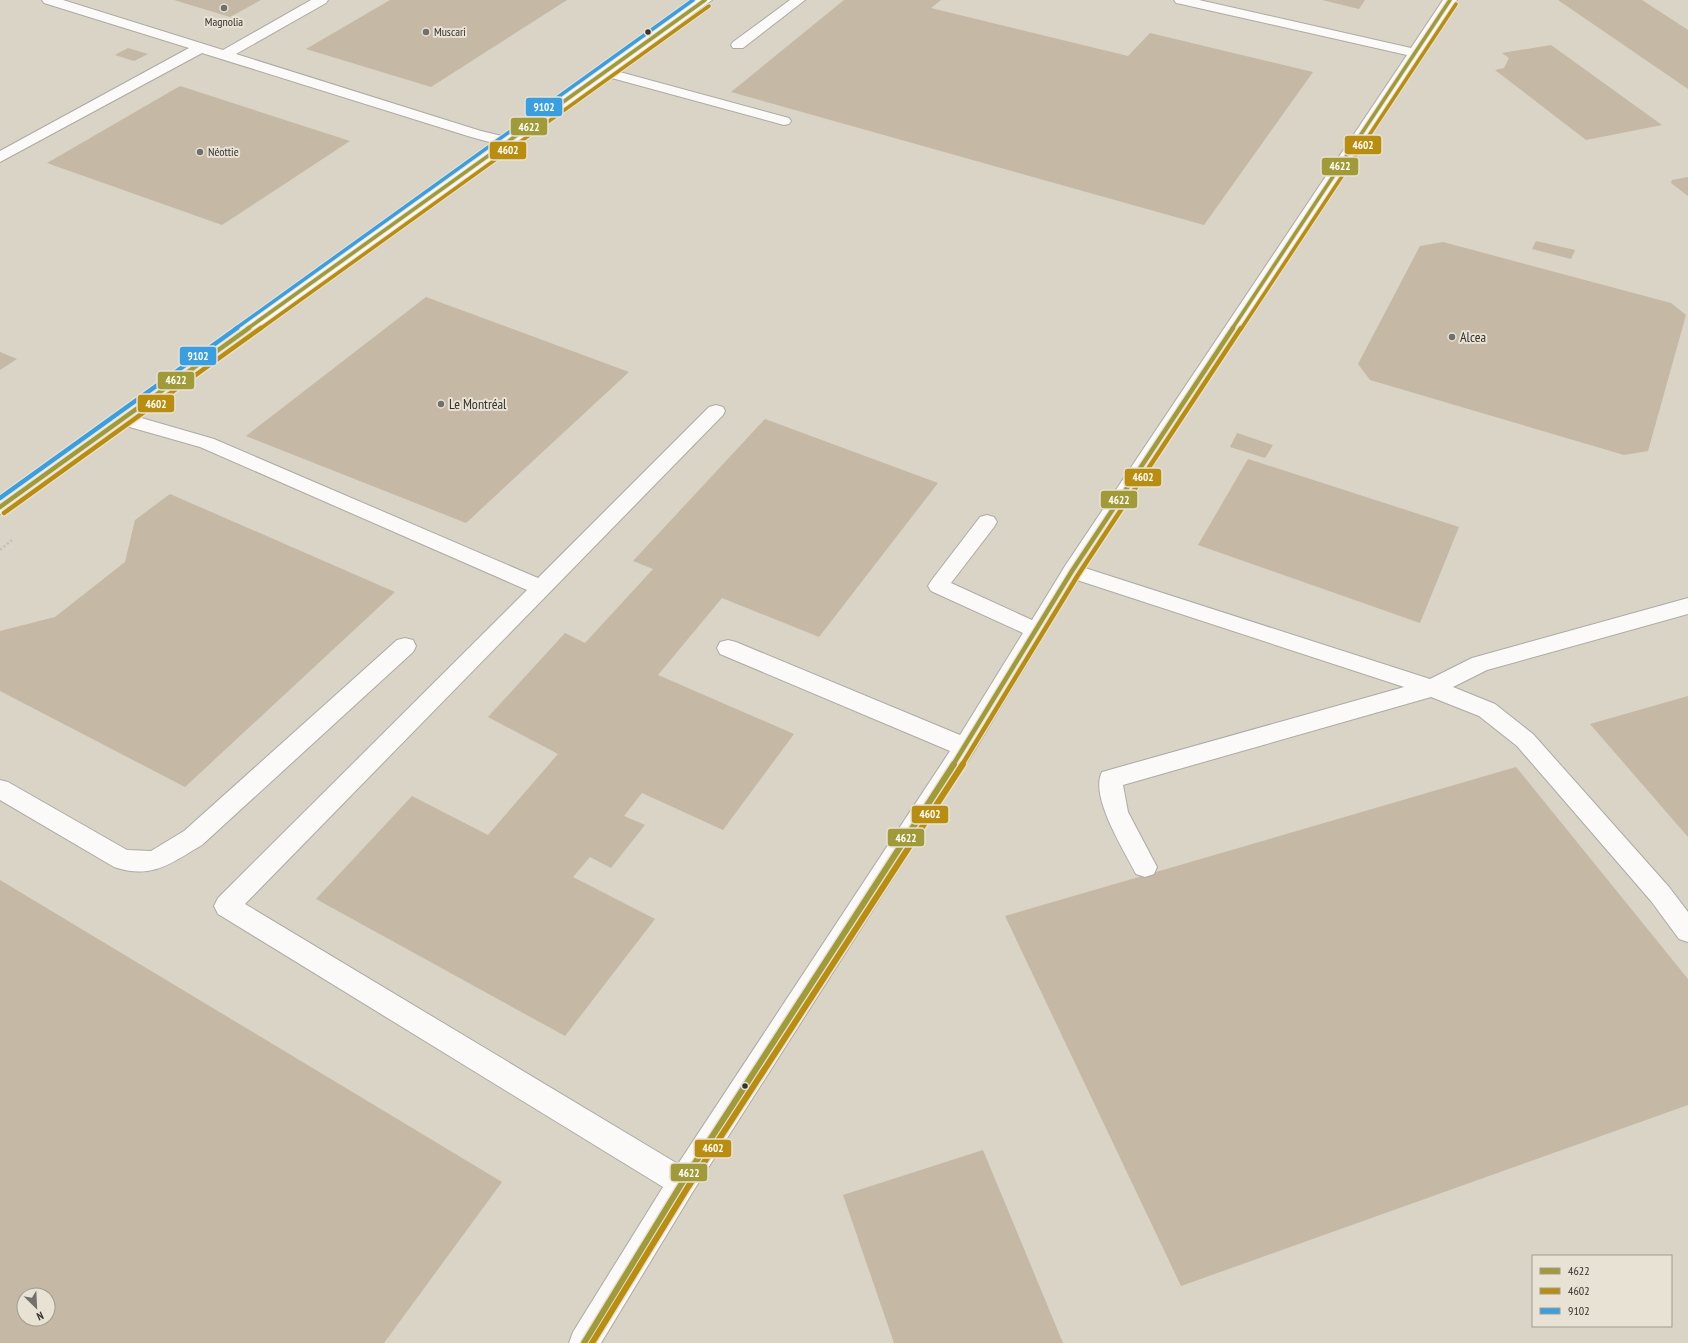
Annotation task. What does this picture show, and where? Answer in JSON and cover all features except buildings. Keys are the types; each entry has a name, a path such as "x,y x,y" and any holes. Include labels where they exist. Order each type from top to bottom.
{"street":[{"path":"50,0 227,54 476,134 509,142"},
{"path":"227,54 321,0"},
{"path":"0,507 705,0"},
{"path":"738,45 798,0"},
{"path":"1181,0 1416,53"},
{"path":"584,1343 682,1183 965,747 1072,571 1450,0"},
{"path":"0,157 202,47"},
{"path":"605,72 784,121"},
{"path":"682,1183 227,906 716,411"},
{"path":"123,418 154,430 207,443 542,588"},
{"path":"987,522 938,586 1035,630"},
{"path":"1072,571 1138,591 1432,688 1487,710 1525,740 1660,894 1688,931"},
{"path":"1145,867 1116,812 1110,779 1432,688 1480,664 1688,606"},
{"path":"0,789 123,860 154,861 193,838 405,646"},
{"path":"728,648 965,747"}],"shaded area":[{"path":"0,0 1688,0 1688,1343 0,1343"}],"transit line":[{"name":"9102","path":"0,498 693,0"},
{"name":"4622","path":"0,507 705,0"},
{"name":"4622","path":"584,1343 682,1183 965,747 1072,571 1450,0"},
{"name":"4602","path":"592,1343 688,1187 971,751 1078,575 1456,4"},
{"name":"4602","path":"4,513 709,6"}],"place":[{"name":"Magnolia","path":"224,8"},
{"name":"Muscari","path":"426,32"},
{"name":"Néottie","path":"200,152"},
{"name":"Alcea","path":"1452,337"},
{"name":"Le Montréal","path":"441,404"}]}
